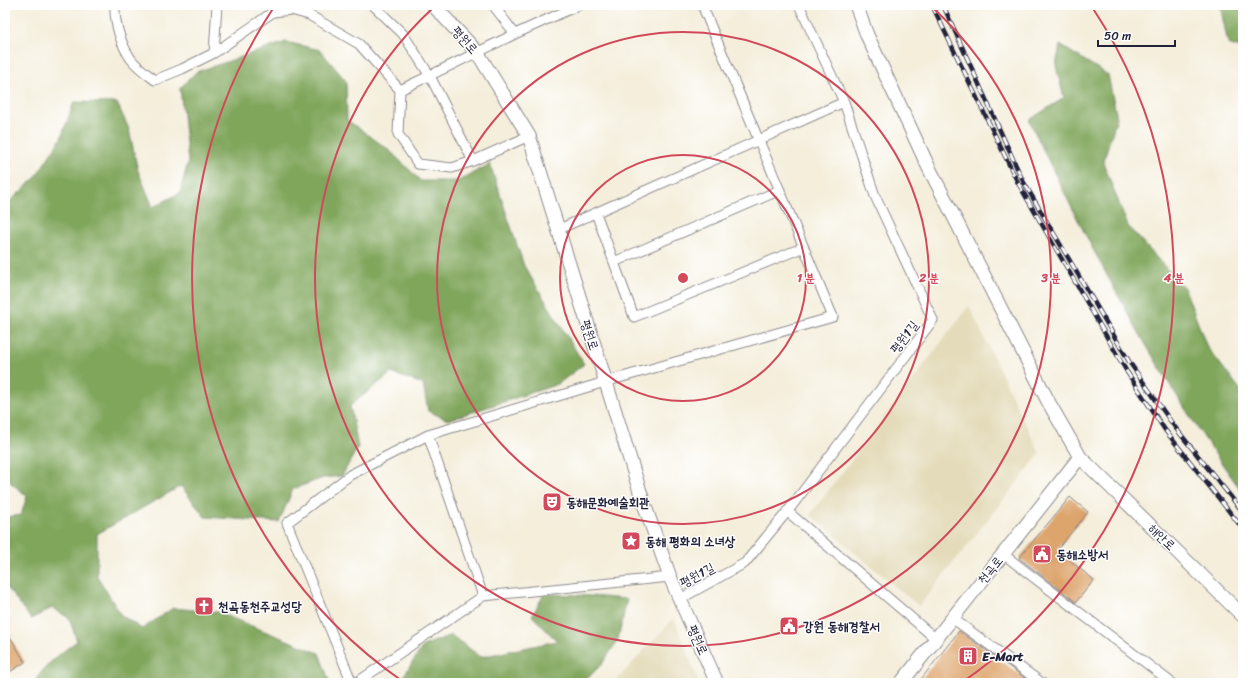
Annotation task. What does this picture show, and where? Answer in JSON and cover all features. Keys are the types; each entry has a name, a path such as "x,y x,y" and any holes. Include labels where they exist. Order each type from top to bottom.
{"street":[{"path":"115,5 114,14 121,39 131,59 154,80 214,54 273,12 291,10 309,15 359,44 400,90 398,134 418,164 452,168 473,161 529,136"},
{"path":"214,54 217,5"},
{"path":"373,5 403,34 430,76 473,161"},
{"name":"평원로","path":"433,5 477,52 529,136 557,230 643,501 670,577 717,683"},
{"path":"493,5 515,34"},
{"path":"400,90 578,5"},
{"path":"352,683 288,523 350,475 428,435 605,382 833,317 702,5"},
{"name":"평원1길","path":"680,599 745,563 787,511 933,320 875,196 844,102 799,5"},
{"name":"해안로","path":"856,5 870,42 928,166 1049,403 1080,457 1243,616"},
{"path":"557,230 844,102"},
{"path":"614,262 780,190"},
{"path":"596,213 634,317 804,247"},
{"path":"428,435 483,596"},
{"name":"천곡로","path":"900,683 1080,457"},
{"path":"787,511 936,639"},
{"path":"1003,554 1172,683"},
{"path":"356,683 483,596 670,577"},
{"path":"952,618 1042,683"}],"shaded area":[{"path":"969,306 1040,454 919,606 810,515"},
{"path":"674,618 699,683 614,683"}],"green space":[{"path":"1220,5 1243,5 1243,49 1228,44"},
{"path":"286,42 320,50 346,81 347,120 388,149 421,181 458,181 490,164 524,266 584,364 558,384 448,420 428,411 423,384 391,373 350,406 358,447 342,476 323,478 293,489 279,522 205,517 181,486 97,534 97,576 121,615 142,629 173,608 217,612 319,653 330,683 34,683 48,665 77,641 69,618 52,608 31,619 5,585 5,517 21,515 27,496 5,478 5,206 35,178 61,138 74,102 117,103 129,129 138,171 153,207 180,193 188,162 180,88 196,72"},
{"path":"1060,45 1108,75 1117,118 1103,162 1128,226 1185,289 1207,347 1243,393 1243,493 1182,404 1127,312 1076,217 1029,120 1064,98 1056,66"},
{"path":"544,594 627,599 618,640 602,664 583,683 399,683 423,646 451,635 481,657 557,641 532,616"}],"building":[{"name":"동해소방서","path":"1070,497 1088,512 1057,550 1094,580 1076,602 1019,558"},
{"path":"5,628 25,662 5,675"},
{"name":"E-Mart","path":"959,631 1032,683 918,683"}],"railway":[{"path":"932,5 1018,183 1127,372 1165,430 1243,529"},
{"path":"943,5 1023,181 1130,363 1174,426 1243,512"}],"place":[{"name":"동해문화예술회관","path":"552,502"},
{"name":"동해 평화의 소녀상","path":"631,541"},
{"name":"동해소방서","path":"1042,554"},
{"name":"천곡동천주교성당","path":"204,606"},
{"name":"강원 동해경찰서","path":"789,626"},
{"name":"E-Mart","path":"968,656"}]}
